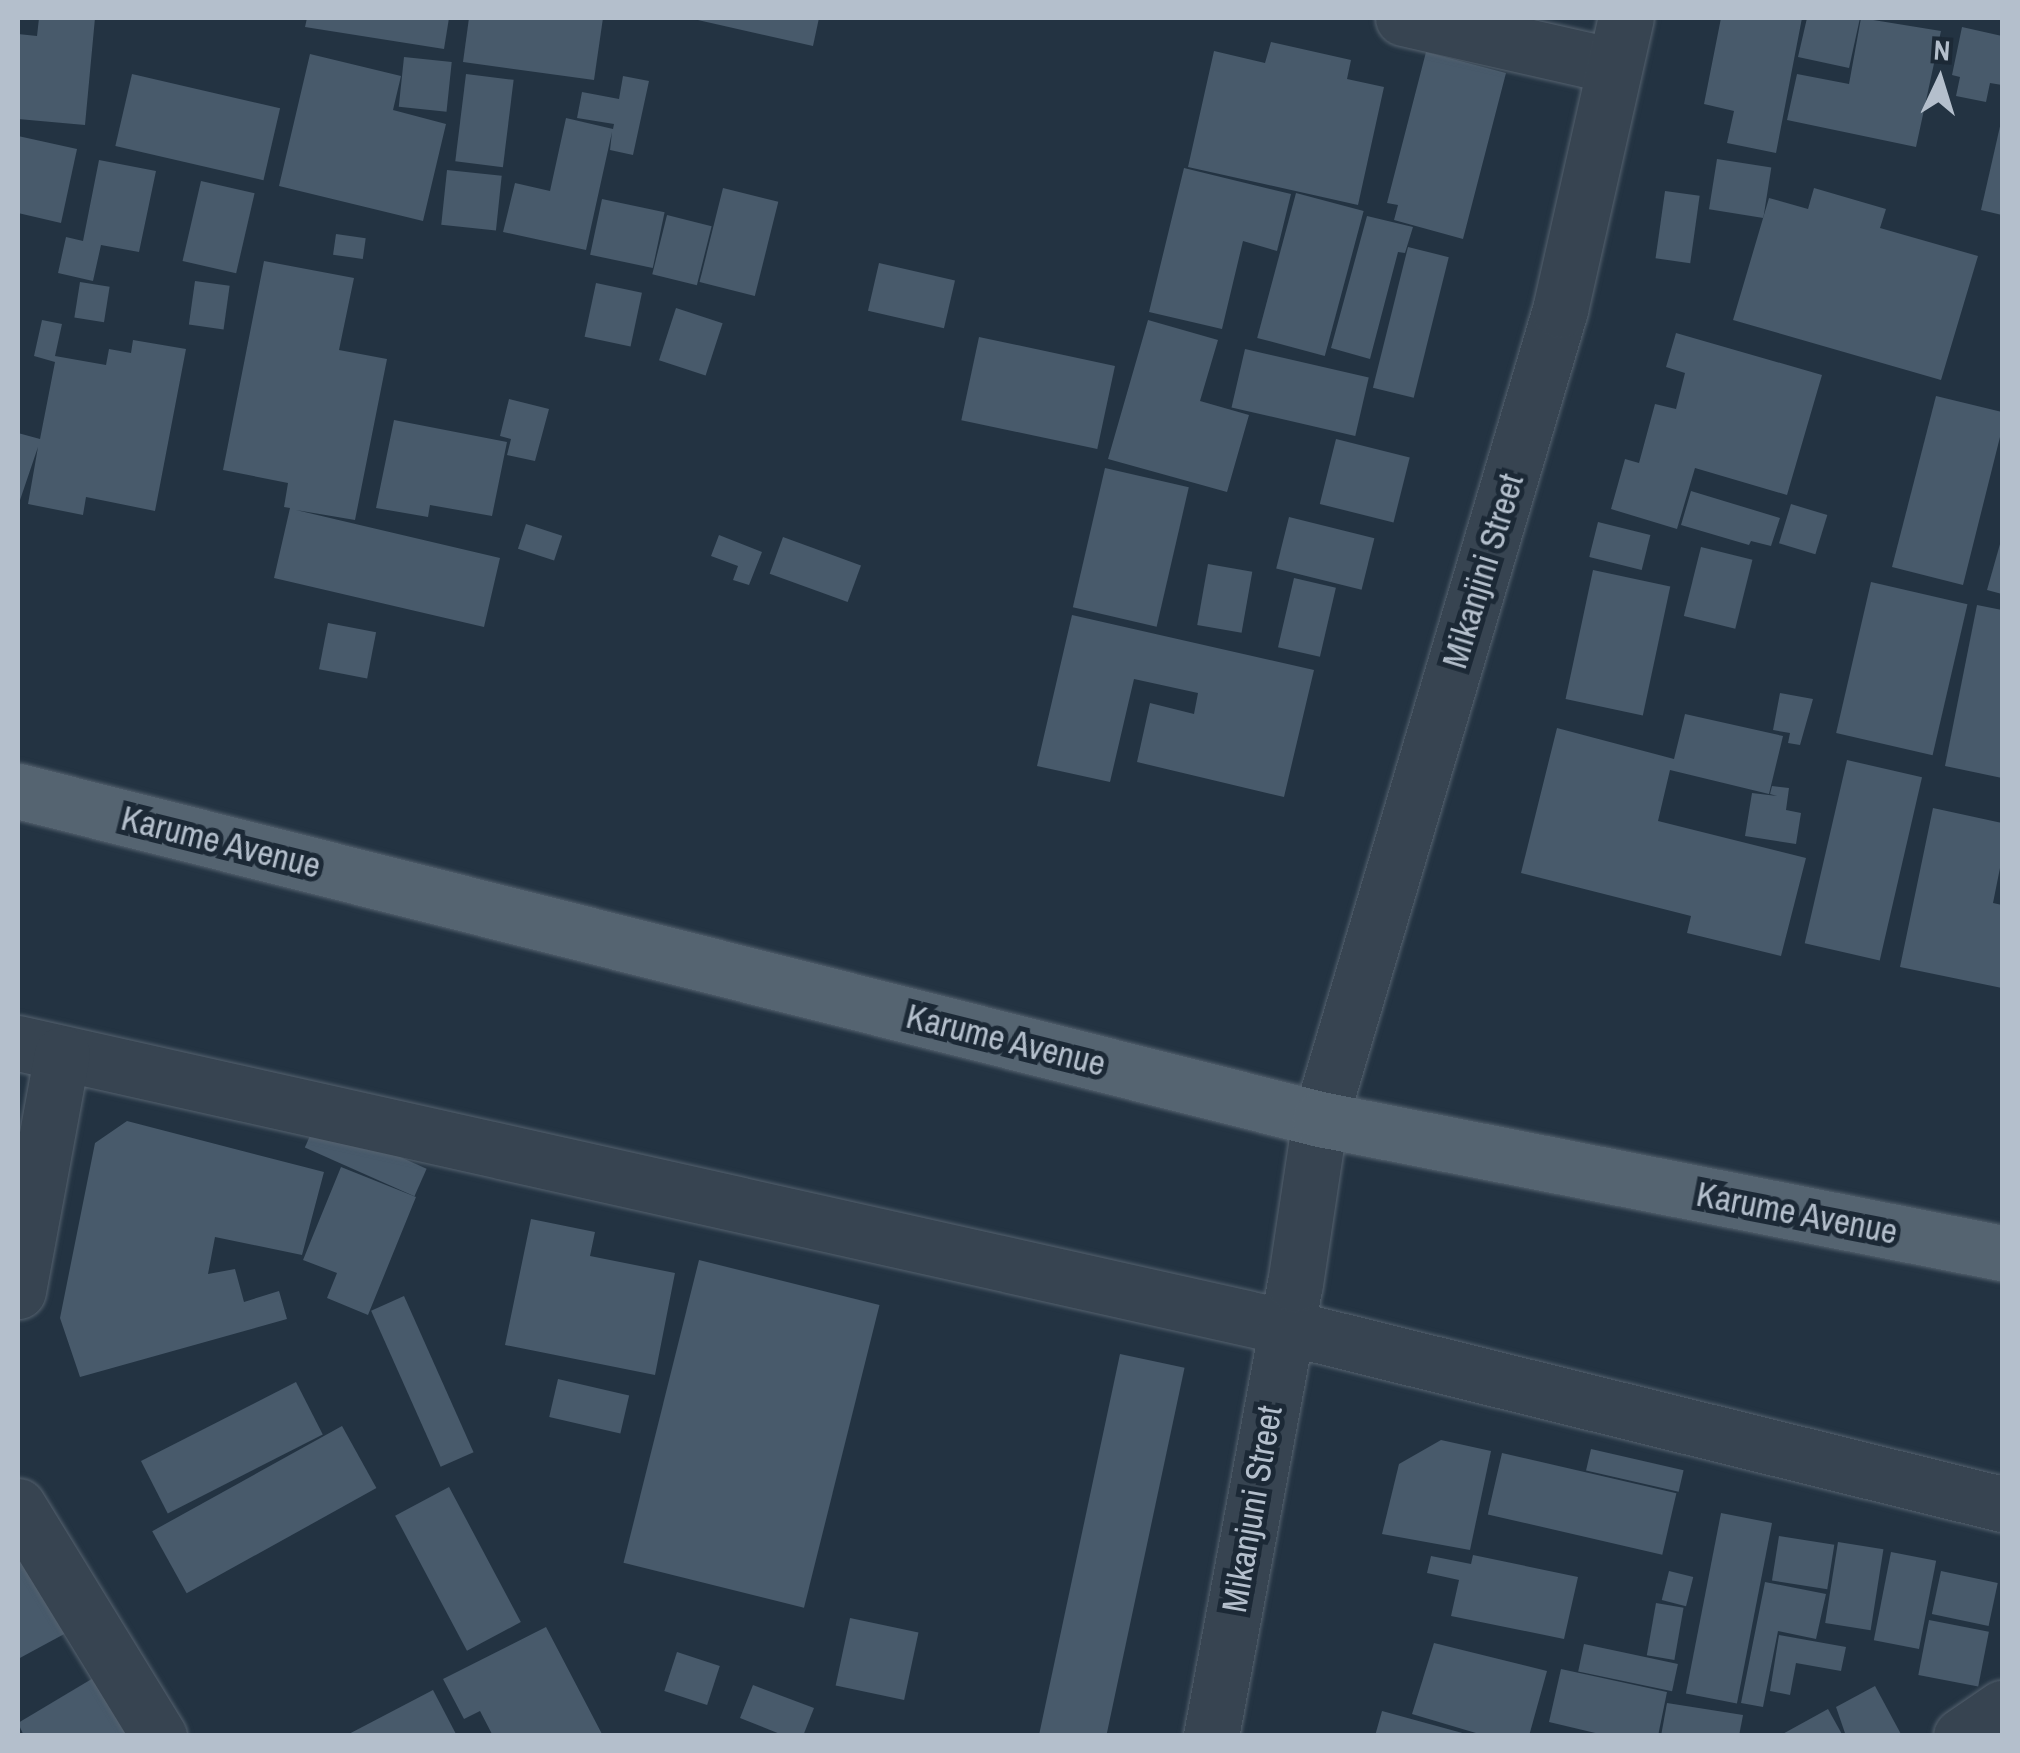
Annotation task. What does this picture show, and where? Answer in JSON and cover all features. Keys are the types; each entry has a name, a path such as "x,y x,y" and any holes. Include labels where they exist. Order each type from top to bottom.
{"main road":[{"name":"Karume Avenue","path":"18,791 1320,1119 2002,1253"}],"street":[{"path":"1403,18 1620,42"},
{"name":"Mikanjini Street","path":"1306,1192 1320,1119 1560,310 1620,42"},
{"path":"18,1291 40,1048 1290,1305 2002,1504"},
{"name":"Mikanjuni Street","path":"1211,1736 1290,1305 1306,1192"},
{"path":"18,1506 160,1736"},
{"path":"1960,1736 2002,1708"}],"building":[{"path":"39,18 95,18 85,125 18,119 18,34 37,36"},
{"path":"307,18 449,18 444,49 305,27"},
{"path":"469,18 603,18 594,80 463,62"},
{"path":"689,18 819,18 813,46"},
{"path":"1721,18 1802,18 1776,153 1727,143 1734,111 1704,104"},
{"path":"1807,18 1860,18 1849,68 1798,57"},
{"path":"1861,18 1941,31 1916,147 1787,120 1797,74 1849,84"},
{"path":"1962,27 2002,36 2002,85 1990,83 1986,102 1956,96 1960,77 1952,75"},
{"path":"1271,42 1351,60 1347,79 1384,87 1358,205 1188,167 1214,51 1265,63"},
{"path":"1426,52 1506,73 1463,239 1394,220 1398,205 1387,203"},
{"path":"310,54 401,76 393,110 446,124 423,221 279,186"},
{"path":"404,57 452,62 447,112 399,107"},
{"path":"132,74 280,108 263,180 115,146"},
{"path":"466,74 514,80 503,167 455,161"},
{"path":"623,76 649,81 633,155 610,150 612,132 586,250 503,232 515,183 550,191 566,118 613,129 614,124 577,118 582,92 619,99"},
{"path":"2002,122 2002,215 1981,210"},
{"path":"18,136 77,149 61,223 18,213"},
{"path":"1717,159 1771,168 1763,218 1709,209"},
{"path":"99,160 156,171 139,252 101,245 93,281 58,273 66,237 83,241"},
{"path":"1184,168 1291,194 1277,251 1243,241 1222,329 1149,312"},
{"path":"447,170 502,176 496,230 441,225"},
{"path":"201,181 255,193 236,273 183,261"},
{"path":"723,188 778,202 755,296 700,282"},
{"path":"1814,188 1886,209 1880,228 1978,256 1941,380 1733,320 1769,198 1808,209"},
{"path":"1665,191 1700,196 1690,263 1656,258"},
{"path":"1296,193 1364,211 1325,356 1257,338"},
{"path":"602,199 665,212 653,268 590,255"},
{"path":"667,215 712,226 697,285 652,274"},
{"path":"1367,216 1413,227 1405,253 1398,252 1370,359 1331,348"},
{"path":"336,234 366,238 363,259 333,255"},
{"path":"1408,247 1449,257 1414,398 1373,388"},
{"path":"264,261 354,278 339,350 387,359 355,520 296,510 500,558 484,627 274,578 290,508 284,507 288,483 223,470"},
{"path":"879,263 955,281 944,328 868,311"},
{"path":"195,281 230,286 224,329 189,325"},
{"path":"80,282 110,287 104,322 74,318"},
{"path":"596,283 642,293 631,347 585,337"},
{"path":"676,308 723,323 706,375 659,360"},
{"path":"42,320 62,324 55,356 106,365 109,349 131,353 133,340 186,349 155,511 86,497 83,515 28,504 38,447 18,506 18,433 40,439 55,362 34,356"},
{"path":"1148,320 1218,340 1200,401 1249,415 1227,492 1108,459"},
{"path":"1676,333 1822,375 1787,495 1695,468 1677,529 1611,509 1625,459 1639,463 1655,404 1676,409 1685,373 1666,367"},
{"path":"979,337 1115,366 1097,449 961,420"},
{"path":"1245,349 1369,378 1355,436 1232,407"},
{"path":"1936,396 2002,412 2002,429 1963,585 1892,567"},
{"path":"509,399 549,409 535,461 507,455 511,439 500,436"},
{"path":"394,420 507,442 492,516 430,505 428,517 376,508"},
{"path":"1336,439 1410,457 1394,522 1320,504"},
{"path":"1105,468 1189,487 1157,627 1073,607"},
{"path":"1691,491 1780,518 1771,546 1751,541 1749,545 1681,525"},
{"path":"1791,504 1827,515 1815,554 1779,543"},
{"path":"1289,517 1374,538 1362,590 1276,568"},
{"path":"1598,522 1650,535 1642,570 1589,557"},
{"path":"526,524 562,536 554,560 518,549"},
{"path":"719,535 762,552 749,585 733,580 738,566 711,556"},
{"path":"783,537 861,565 848,602 770,574"},
{"path":"2002,537 2002,594 1987,590"},
{"path":"1701,547 1752,560 1735,629 1684,616"},
{"path":"1208,564 1252,572 1242,633 1197,625"},
{"path":"1593,570 1670,586 1643,716 1566,699"},
{"path":"1294,578 1336,588 1320,657 1278,647"},
{"path":"1871,582 1967,604 1933,755 1836,733"},
{"path":"1977,605 2002,610 2002,778 1945,766"},
{"path":"1072,615 1314,670 1284,797 1137,762 1150,703 1194,714 1198,693 1134,679 1110,782 1037,766"},
{"path":"328,623 376,632 367,678 319,669"},
{"path":"1780,693 1813,699 1800,745 1788,743 1790,733 1773,730"},
{"path":"1685,714 1783,736 1769,794 1670,770 1658,821 1806,858 1781,956 1687,933 1691,916 1521,873 1557,728 1674,759"},
{"path":"1847,760 1922,777 1880,961 1805,943"},
{"path":"1772,786 1789,788 1786,810 1801,813 1796,844 1745,836 1752,793 1777,796 1770,794"},
{"path":"1933,808 2002,823 2002,858 1993,903 2002,905 2002,988 1900,967"},
{"path":"317,1120 427,1169 414,1196 305,1147"},
{"path":"127,1121 324,1172 302,1255 215,1237 208,1274 235,1269 244,1302 279,1291 287,1319 80,1377 60,1318 95,1143"},
{"path":"341,1167 416,1197 368,1315 327,1298 337,1273 303,1260"},
{"path":"531,1219 595,1232 590,1256 675,1273 655,1375 505,1345"},
{"path":"699,1260 879,1305 804,1608 624,1563"},
{"path":"404,1296 474,1452 441,1467 371,1311"},
{"path":"1120,1354 1185,1368 1106,1736 1039,1736"},
{"path":"558,1379 629,1395 620,1433 549,1417"},
{"path":"296,1382 323,1435 168,1514 141,1461"},
{"path":"342,1426 376,1488 187,1593 152,1531"},
{"path":"1441,1440 1491,1451 1470,1550 1382,1534 1399,1464"},
{"path":"1591,1449 1684,1470 1679,1492 1586,1470"},
{"path":"1502,1453 1676,1493 1662,1555 1488,1514"},
{"path":"449,1487 521,1622 467,1651 395,1516"},
{"path":"18,1513 79,1626 18,1659"},
{"path":"1721,1513 1772,1523 1737,1704 1686,1694"},
{"path":"1779,1536 1834,1545 1827,1589 1772,1580"},
{"path":"1838,1542 1883,1549 1871,1630 1825,1623"},
{"path":"1891,1552 1936,1561 1919,1649 1874,1640"},
{"path":"1473,1555 1578,1577 1564,1639 1451,1616 1459,1580 1427,1573 1431,1556 1471,1564"},
{"path":"1669,1571 1693,1577 1686,1606 1662,1600"},
{"path":"1941,1571 1998,1583 1989,1626 1932,1614"},
{"path":"1765,1582 1826,1594 1816,1639 1778,1631 1763,1707 1741,1703"},
{"path":"1656,1603 1684,1608 1674,1660 1647,1655"},
{"path":"850,1618 918,1633 904,1700 836,1685"},
{"path":"1929,1620 1989,1632 1978,1687 1918,1675"},
{"path":"546,1627 603,1736 493,1736 480,1711 464,1719 443,1679"},
{"path":"1779,1635 1846,1647 1841,1671 1796,1663 1790,1695 1770,1691"},
{"path":"1434,1643 1547,1671 1529,1736 1486,1736 1412,1714"},
{"path":"1584,1644 1678,1664 1672,1691 1578,1671"},
{"path":"677,1652 720,1666 707,1705 664,1691"},
{"path":"1561,1669 1667,1692 1658,1736 1608,1736 1549,1722"},
{"path":"95,1677 131,1736 24,1736 18,1723"},
{"path":"753,1685 814,1708 803,1736 785,1736 740,1718"},
{"path":"1875,1686 1902,1736 1846,1736 1836,1707"},
{"path":"433,1690 457,1736 345,1736"},
{"path":"1667,1703 1743,1715 1739,1736 1661,1736"},
{"path":"1828,1709 1843,1736 1779,1736"},
{"path":"1382,1711 1466,1734 1466,1736 1375,1736"}]}
